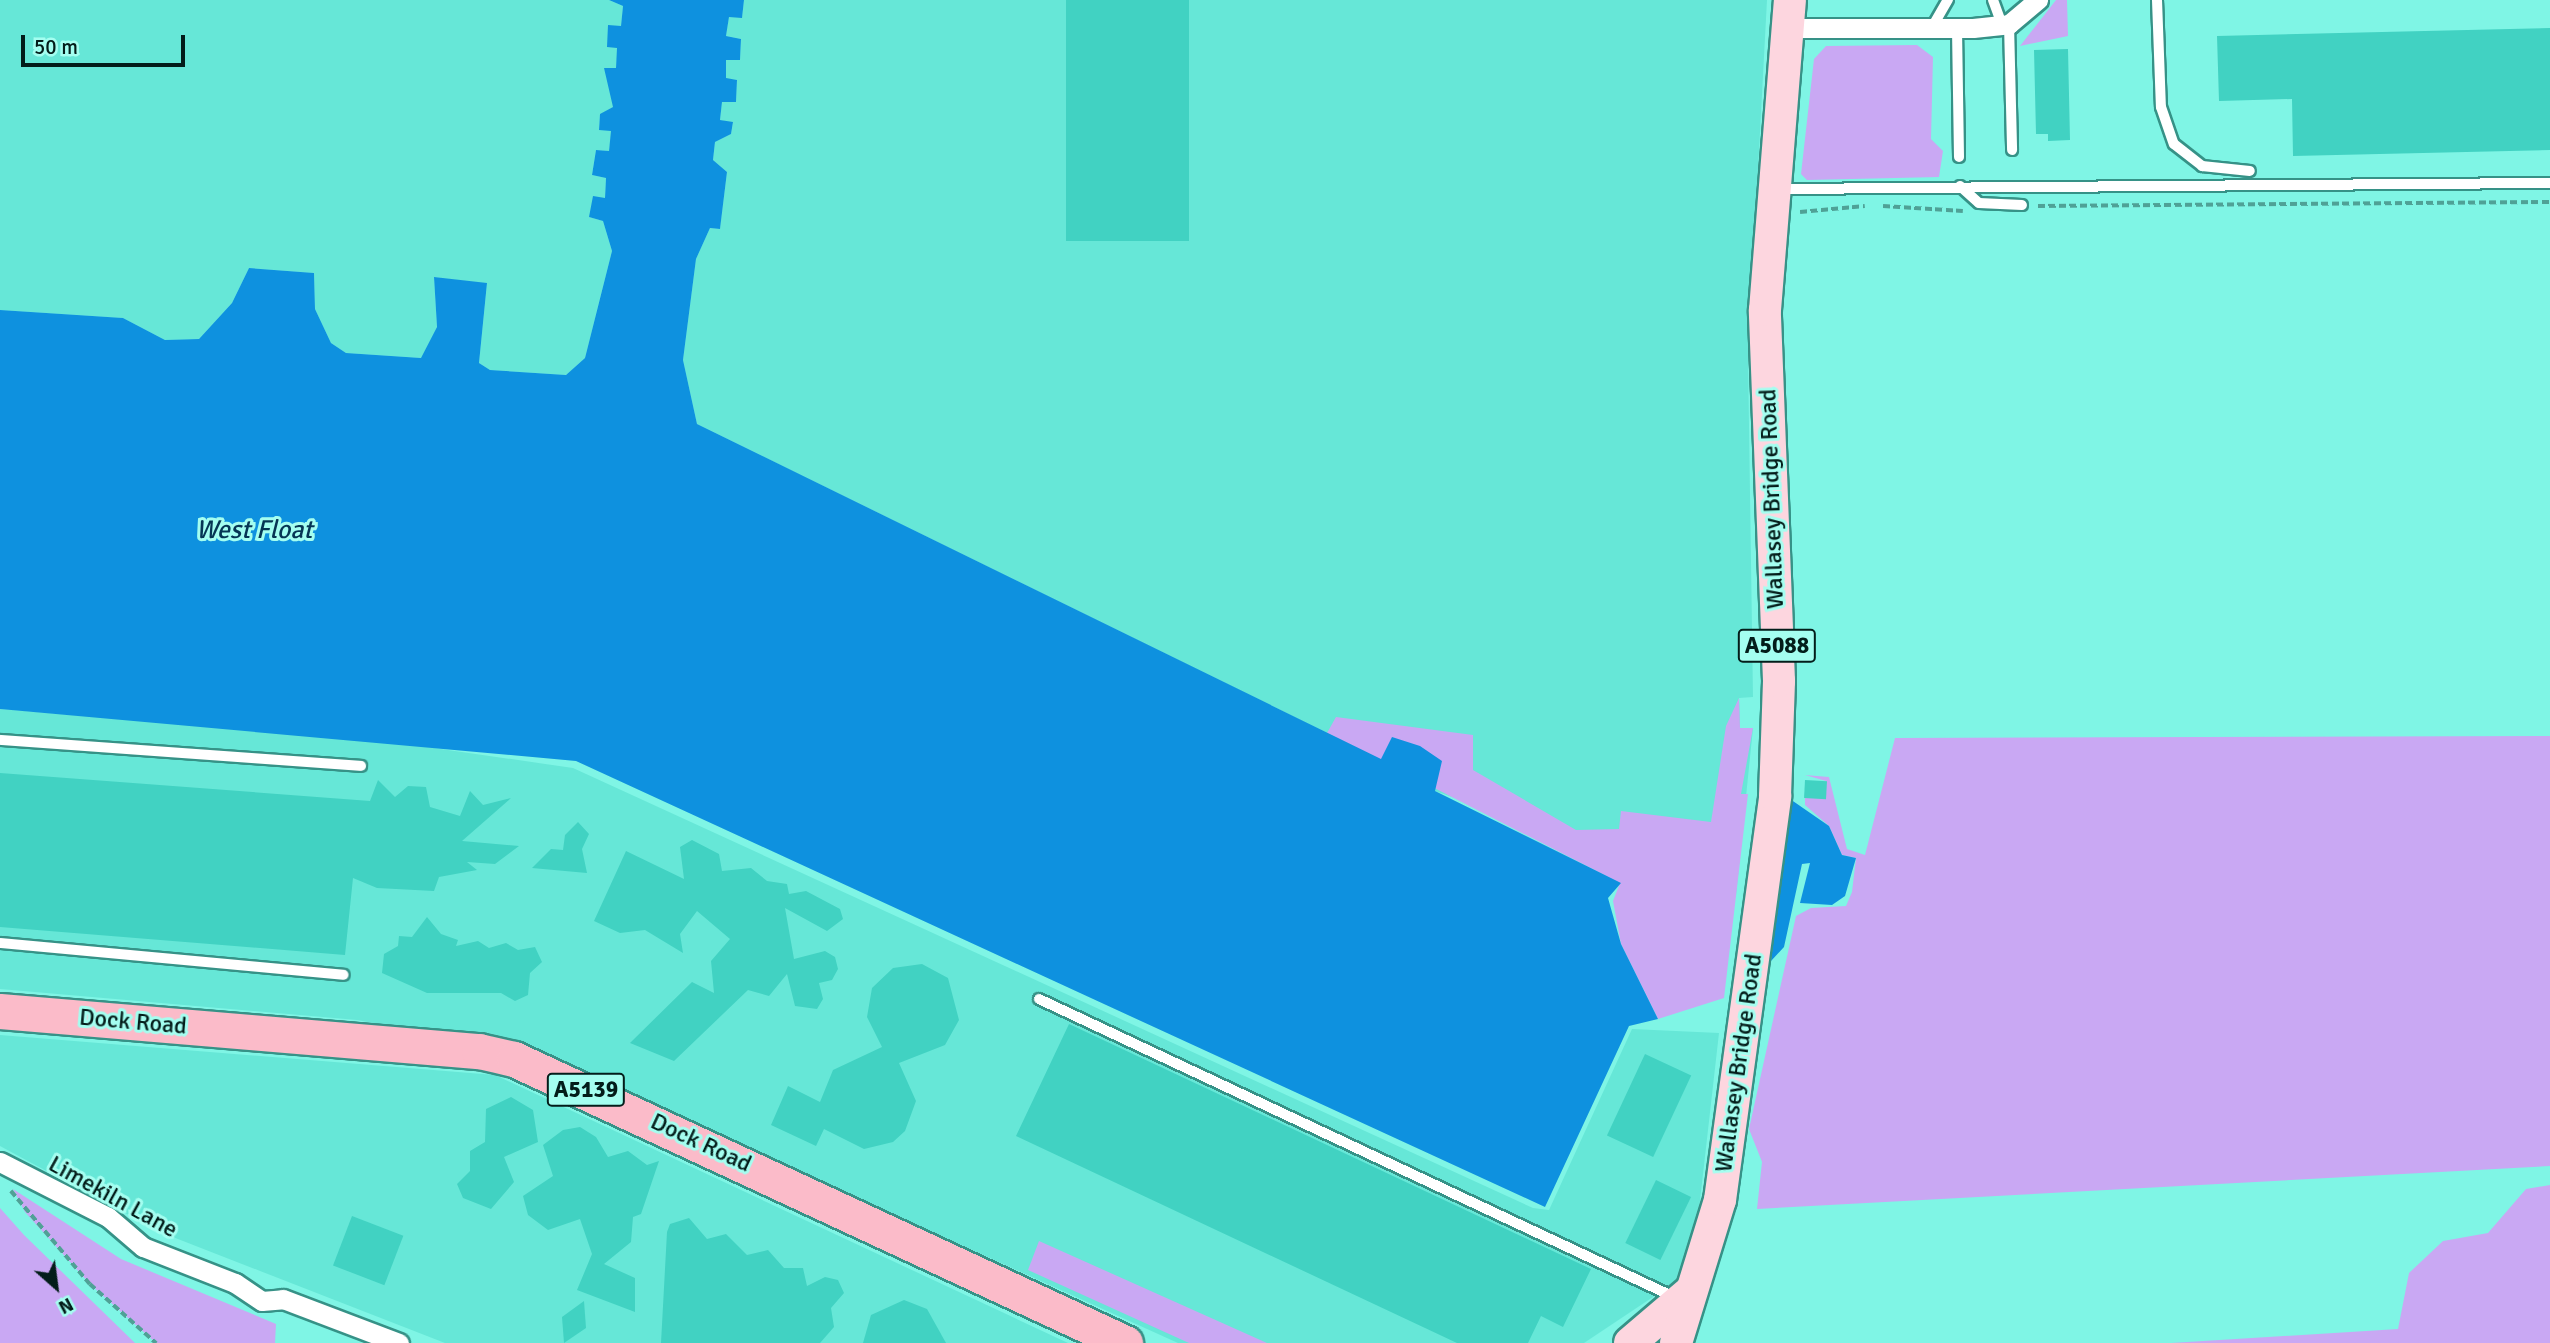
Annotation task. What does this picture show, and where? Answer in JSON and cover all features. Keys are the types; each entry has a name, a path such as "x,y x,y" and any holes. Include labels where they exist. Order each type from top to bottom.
{"highway":[{"name":"Dock Road","path":"0,1011 479,1051 513,1059 1125,1343"}],"main road":[{"name":"Wallasey Bridge Road","path":"1689,1293 1720,1200 1775,796 1779,681 1765,310 1789,14"},
{"path":"1630,1343 1689,1293"},
{"name":"A5088","path":"1676,1343 1689,1293"}],"street":[{"path":"1789,14 1931,30 1957,29 2006,24 2038,0"},
{"name":"Limekiln Lane","path":"0,1162 108,1217 143,1247 235,1283 262,1301 283,1300 392,1342"}],"lane":[{"path":"1931,30 1948,0"},
{"path":"1993,0 2006,24 2012,150"},
{"path":"2157,0 2161,107 2174,144 2203,166 2250,171"},
{"path":"1957,29 1959,157"},
{"path":"1775,201 1960,186 2550,183"},
{"path":"1960,186 1979,203 2024,209"},
{"path":"0,740 361,766"},
{"path":"0,943 344,975"},
{"path":"1039,999 1689,1293"}],"path":[{"path":"1775,201 1968,211"},
{"path":"2024,209 2034,206 2550,202"},
{"path":"6,1184 90,1284 156,1343"}],"shaded area":[{"path":"0,0 609,0 623,6 621,27 608,26 618,48 616,69 604,68 613,88 613,107 600,115 599,130 612,130 609,151 596,150 592,175 606,178 605,198 589,217 603,221 612,251 585,358 566,375 490,370 479,363 487,284 434,277 437,327 422,358 346,353 331,343 315,309 314,273 249,268 232,303 199,339 165,340 123,318 0,310"},
{"path":"744,0 1767,0 1748,358 1753,697 1739,698 1740,728 1753,728 1736,895 1435,791 1392,737 1382,760 697,424 683,360 696,259 710,228 720,229 727,172 713,160 715,142 731,134 733,123 720,120 722,101 736,102 737,80 726,79 726,59 740,60 741,39 726,36 729,16 742,17"},
{"path":"2056,0 2067,0 2068,36 2020,46"},
{"path":"1917,45 1933,57 1931,139 1943,151 1939,177 1807,180 1801,174 1814,59 1826,46"},
{"path":"1739,698 1740,728 1753,728 1741,794 1748,794 1724,998 1658,1019 1621,944 1613,901 1620,883 1327,733 1336,717 1473,735 1473,770 1576,830 1619,829 1621,811 1711,822 1726,726"},
{"path":"0,709 379,740 573,768 1533,1208 1549,1210 1632,1029 1719,1033 1692,1271 1584,1343 1178,1343 534,1052 357,1020 0,989"},
{"path":"2550,736 2550,1166 1757,1209 1762,1162 1749,1129 1796,916 1811,908 1846,906 1852,892 1856,858 1842,855 1829,826 1805,805 1805,798 1826,798 1826,781 1805,775 1829,777 1847,849 1865,855 1895,738"},
{"path":"0,1035 495,1075 1068,1343 445,1343 160,1232 0,1146"},
{"path":"2550,1185 2550,1343 2171,1343 2398,1329 2409,1273 2443,1241 2488,1233 2526,1189"},
{"path":"13,1189 121,1259 276,1324 275,1343 156,1343 90,1284 25,1212"},
{"path":"0,1208 24,1235 135,1343 0,1343"},
{"path":"1039,1241 1267,1343 1189,1343 1028,1270"}],"water":[{"name":"West Float","path":"609,0 744,0 742,18 729,17 726,36 741,39 740,60 726,60 726,78 737,80 736,102 722,102 720,120 733,122 731,134 715,142 713,160 727,172 720,229 710,228 696,259 683,360 697,424 1381,759 1392,737 1420,746 1442,761 1435,791 1621,883 1608,898 1621,944 1658,1019 1629,1026 1545,1207 576,761 0,709 0,310 123,318 165,340 199,339 232,303 249,268 314,273 315,309 331,343 346,353 421,358 437,327 434,277 487,283 479,363 490,370 566,375 585,358 612,251 603,221 589,217 593,196 605,198 606,178 592,175 596,150 609,151 611,131 599,130 600,114 613,107 604,68 616,68 617,48 607,47 608,25 621,26 623,6"},
{"path":"1790,799 1829,826 1842,855 1856,858 1845,896 1832,905 1800,903 1810,863 1802,864 1784,947 1771,961"}],"building":[{"path":"1066,0 1189,0 1189,241 1066,241"},
{"path":"2550,28 2550,150 2293,156 2292,99 2219,101 2217,36"},
{"path":"2068,49 2070,140 2048,141 2048,134 2036,134 2034,50"},
{"path":"0,773 370,801 378,780 395,797 408,786 426,787 430,807 460,816 470,791 483,805 511,798 462,841 519,846 495,864 467,862 477,870 439,877 434,891 377,888 353,878 345,955 0,927"},
{"path":"1805,780 1827,781 1826,799 1804,798"},
{"path":"578,822 589,834 582,849 587,873 532,868 551,849 563,850 565,835"},
{"path":"692,840 719,854 722,871 751,868 767,881 787,884 789,894 806,891 840,909 843,919 827,931 785,908 794,959 825,951 835,957 838,969 832,980 819,983 823,999 817,1009 795,1006 787,974 769,996 748,990 674,1061 630,1043 692,982 714,993 711,961 730,939 697,911 680,934 683,953 645,930 620,933 594,921 626,851 684,879 680,847"},
{"path":"427,917 441,934 458,940 456,946 478,941 489,948 506,943 518,950 535,947 542,962 530,973 528,995 515,1001 501,993 427,993 382,973 384,954 398,946 399,936 412,937"},
{"path":"922,964 948,978 959,1020 945,1045 899,1063 916,1101 905,1131 893,1142 864,1149 824,1129 816,1146 771,1125 788,1086 820,1102 833,1070 882,1047 867,1017 872,988 893,968"},
{"path":"1069,1024 1591,1269 1563,1327 1541,1316 1528,1343 1457,1343 1016,1136"},
{"path":"1645,1054 1691,1076 1653,1157 1607,1136"},
{"path":"511,1097 533,1110 538,1142 504,1157 514,1182 491,1209 463,1198 457,1184 470,1171 470,1151 485,1142 486,1109"},
{"path":"580,1127 596,1137 608,1157 628,1151 647,1165 659,1161 641,1214 633,1217 631,1242 604,1264 635,1278 635,1312 577,1290 592,1254 580,1219 548,1230 528,1215 523,1196 553,1176 543,1145 563,1130"},
{"path":"1656,1180 1691,1197 1660,1260 1625,1243"},
{"path":"352,1216 403,1236 384,1285 333,1265"},
{"path":"689,1218 707,1239 726,1234 747,1255 768,1250 784,1268 803,1268 807,1286 825,1277 838,1280 844,1293 831,1308 834,1327 820,1343 661,1343 667,1232 670,1224"},
{"path":"904,1300 927,1309 946,1343 863,1343 871,1315"},
{"path":"584,1301 586,1328 564,1343 562,1317"}]}
